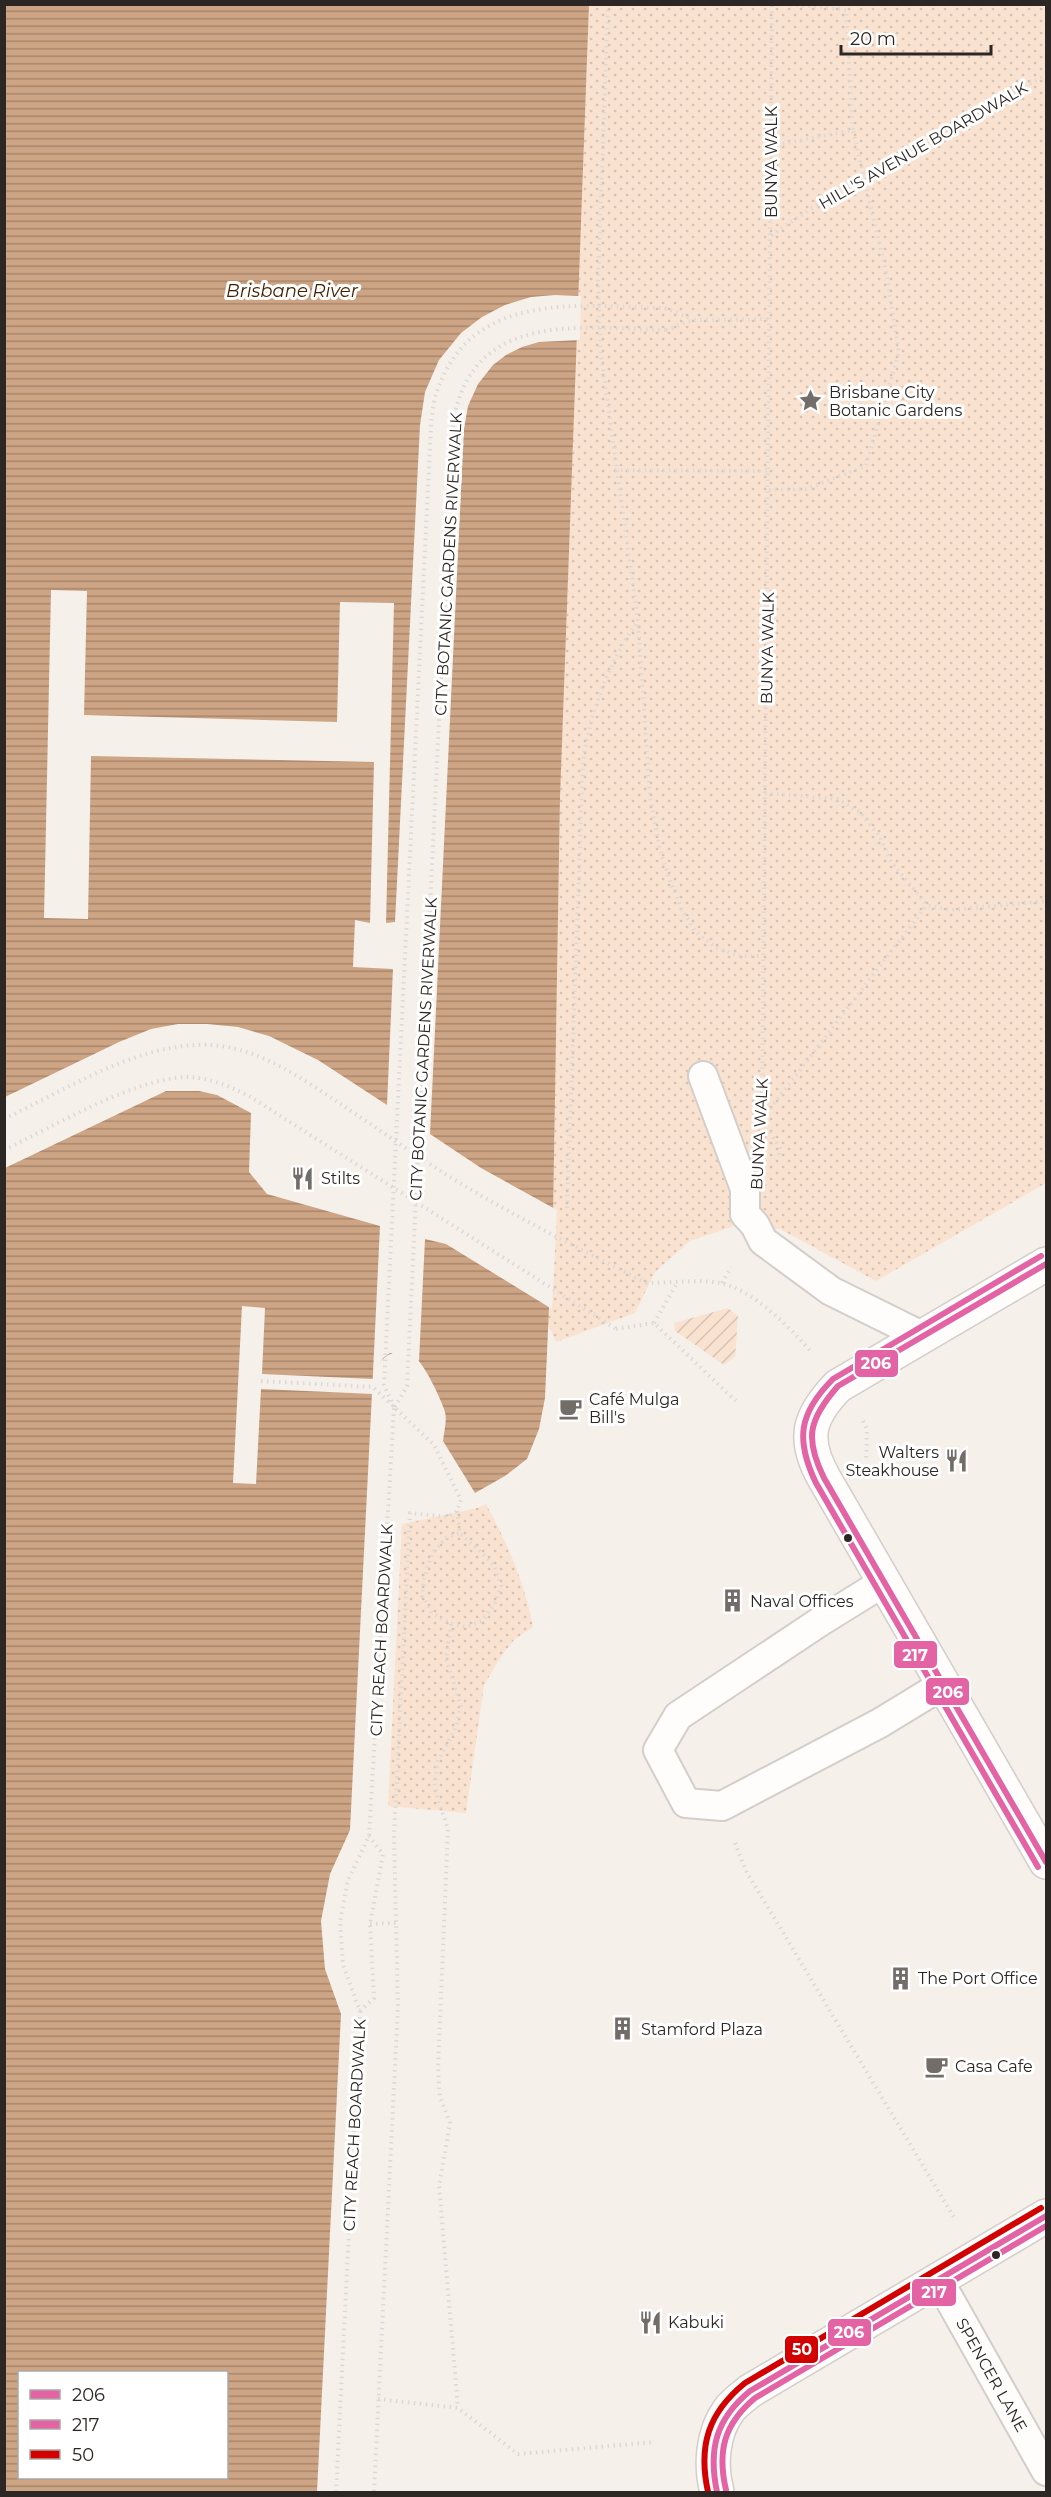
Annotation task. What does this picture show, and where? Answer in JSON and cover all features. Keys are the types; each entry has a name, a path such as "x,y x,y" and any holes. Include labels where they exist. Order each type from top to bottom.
{"main road":[{"path":"1047,1264 838,1386 822,1403 811,1426 809,1439 814,1460 1047,1862"},
{"path":"717,2493 713,2457 717,2436 729,2410 750,2391 1047,2216"}],"lane":[{"path":"703,1076 746,1189 745,1214 755,1225 763,1241 831,1290 922,1336"},
{"path":"884,1582 678,1716 657,1750 686,1803 722,1806 879,1723 945,1684"},
{"name":"SPENCER LANE","path":"938,2279 1047,2471"}],"path":[{"path":"608,4 598,282 601,355 615,470 638,621 650,797 660,850 670,881 682,910 695,931 715,947 738,956 763,956"},
{"name":"BUNYA WALK","path":"772,4 770,471 762,1119 927,905"},
{"path":"769,490 806,489 866,466 899,352 886,272 853,130 846,10 788,4"},
{"name":"HILL'S AVENUE BOARDWALK","path":"771,235 863,175 1047,75"},
{"path":"771,146 853,130"},
{"name":"CITY BOTANIC GARDENS RIVERWALK","path":"394,1407 384,1385 431,426 435,395 448,366 468,341 488,326 509,315 532,309 556,307 665,308 693,320"},
{"path":"693,320 769,319"},
{"name":"CITY BOTANIC GARDENS RIVERWALK","path":"394,1407 407,1386 453,429 458,402 468,378 485,357 518,336 557,329 666,330 693,320"},
{"path":"615,470 770,471"},
{"path":"567,1208 583,761 587,732 606,675 638,621"},
{"path":"765,794 837,799 860,812 880,837 891,862 927,905 951,910 1047,901"},
{"path":"4,1119 145,1053 174,1046 233,1048 263,1057 303,1080 469,1189 646,1283 722,1283 758,1300 801,1340"},
{"path":"4,1150 120,1095 153,1082 187,1077 220,1082 249,1096 616,1329 654,1323"},
{"path":"722,1283 755,1225"},
{"path":"654,1323 677,1283"},
{"path":"654,1323 739,1404"},
{"path":"261,1381 372,1387 434,1445 460,1494 461,1500 457,1511 460,1533 494,1565 501,1586 495,1603 482,1621 466,1627 451,1624 432,1613 422,1596 424,1579 432,1553 447,1537 460,1533"},
{"name":"CITY REACH BOARDWALK","path":"336,2493 360,2011 343,1965 340,1922 348,1880 369,1836 394,1407"},
{"path":"866,1463 867,1429"},
{"path":"374,2493 398,2006 394,1836 410,1513 448,1517 457,1511"},
{"path":"451,1624 446,1659 461,1706 456,1727 437,1762 435,1784 438,1801 448,1828 438,2069 440,2097 450,2123 439,2186 458,2408"},
{"path":"722,1806 746,1871 978,2255"},
{"path":"360,2011 374,1998 370,1924 383,1854 369,1836"},
{"path":"370,1924 396,1923"},
{"path":"378,2399 458,2408 518,2454 655,2442"}],"shaded area":[{"name":"Brisbane City Botanic Gardens","path":"589,5 1046,5 1046,1183 876,1281 780,1229 734,1226 690,1241 655,1272 635,1313 556,1342 548,1324 553,1217 560,798"},
{"path":"728,1308 738,1316 735,1357 724,1365 675,1331 674,1323"},
{"path":"486,1504 514,1564 533,1627 514,1640 484,1685 466,1813 388,1806 402,1524 477,1508"}],"water":[{"name":"Brisbane River","path":"5,5 589,5 560,798 553,1217 545,1398 539,1429 527,1459 505,1476 475,1493 443,1441 446,1421 444,1409 417,1359 404,1352 392,1353 381,1361 373,1373 350,1830 330,1874 321,1921 325,1969 341,2014 317,2492 5,2492"}],"pier":[{"path":"581,296 580,340 539,342 506,355 493,365 478,384 468,406 464,429 430,1134 481,1168 557,1210 552,1309 446,1244 425,1239 419,1361 408,1353 390,1353 383,1358 373,1373 380,1226 267,1194 249,1172 251,1113 217,1095 199,1091 166,1091 5,1168 5,1097 119,1042 151,1029 178,1024 238,1027 269,1036 318,1060 387,1105 393,969 353,967 355,920 370,923 374,762 91,756 88,919 44,918 51,590 87,591 84,715 337,722 340,602 394,603 386,923 395,922 420,425 425,392 439,360 461,333 482,317 505,305 531,297"},
{"path":"242,1306 265,1308 262,1374 373,1379 373,1394 261,1389 256,1484 233,1483"}],"transit line":[{"name":"217","path":"1038,1867 816,1483 809,1467 803,1440 807,1415 813,1403 833,1379 1041,1256"},
{"name":"206","path":"1046,1264 838,1386 816,1419 812,1440 824,1478 1046,1862"},
{"name":"50","path":"708,2492 704,2460 709,2431 722,2406 732,2394 745,2383 1041,2208"},
{"name":"206","path":"717,2492 714,2476 717,2436 729,2413 750,2391 1046,2216"},
{"name":"217","path":"726,2490 722,2463 726,2439 736,2418 755,2398 1046,2226"}],"place":[{"name":"Brisbane City Botanic Gardens","path":"811,401"},
{"name":"Stilts","path":"303,1178"},
{"name":"Café Mulga Bill's","path":"571,1408"},
{"name":"Walters Steakhouse","path":"957,1461"},
{"name":"Naval Offices","path":"732,1601"},
{"name":"The Port Office","path":"900,1978"},
{"name":"Stamford Plaza","path":"623,2029"},
{"name":"Casa Cafe","path":"937,2066"},
{"name":"Kabuki","path":"650,2322"}]}
